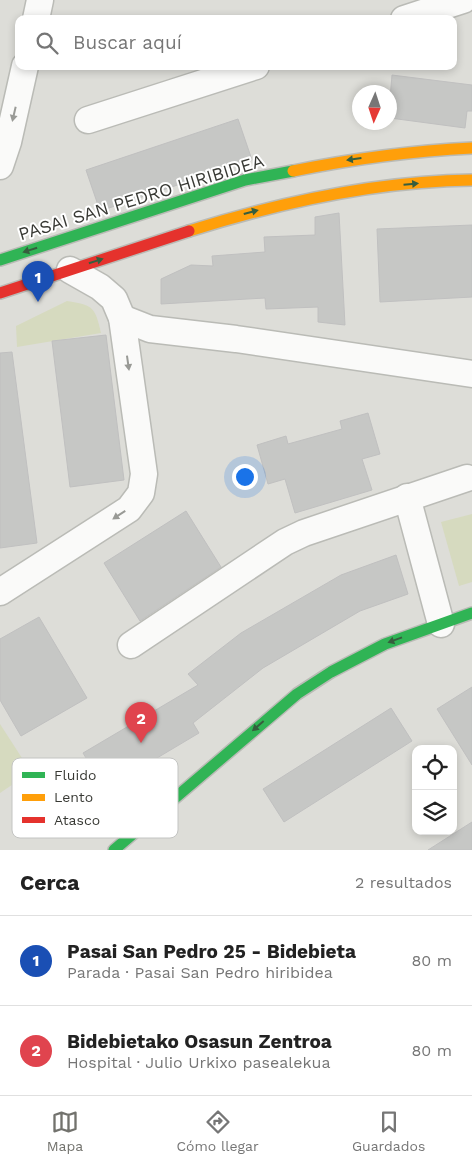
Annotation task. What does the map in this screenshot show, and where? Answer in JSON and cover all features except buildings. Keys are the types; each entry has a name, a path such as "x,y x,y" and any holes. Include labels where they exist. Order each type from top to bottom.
{"main road":[{"name":"PASAI SAN PEDRO HIRIBIDEA","path":"0,260 245,180 347,160 424,150 472,148"},
{"path":"0,293 221,220 276,206 334,194 396,185 472,180"},
{"path":"178,795 297,694 356,658 385,644 472,613"},
{"path":"114,850 128,838"}],"street":[{"path":"37,15 40,0"},
{"path":"417,15 464,0"},
{"path":"0,166 8,142 24,70"},
{"path":"88,120 244,70"},
{"path":"0,592 128,509 141,493 144,474 122,318 114,298 100,287 70,270"},
{"path":"122,318 150,329 236,339 472,374"},
{"path":"131,645 285,542 304,533 467,478"},
{"path":"407,497 441,624"}],"green space":[{"path":"67,301 82,304 92,309 97,318 101,333 17,347 16,326"},
{"path":"472,514 472,582 459,586 441,522"},
{"path":"0,724 22,758 12,758 12,785 0,793"}],"traffic: fast":[{"path":"0,260 245,180 293,171"},
{"path":"178,795 297,694 331,672 385,644 472,613"},
{"path":"114,850 128,838"}],"traffic: slow":[{"path":"293,171 382,156 472,148"},
{"path":"189,231 259,211 329,195 400,184 472,180"}],"traffic: jam":[{"path":"0,293 189,231"}],"place":[{"name":"Pasai San Pedro 25 - Bidebieta","path":"38,302"},
{"name":"Bidebietako Osasun Zentroa","path":"141,743"}]}
